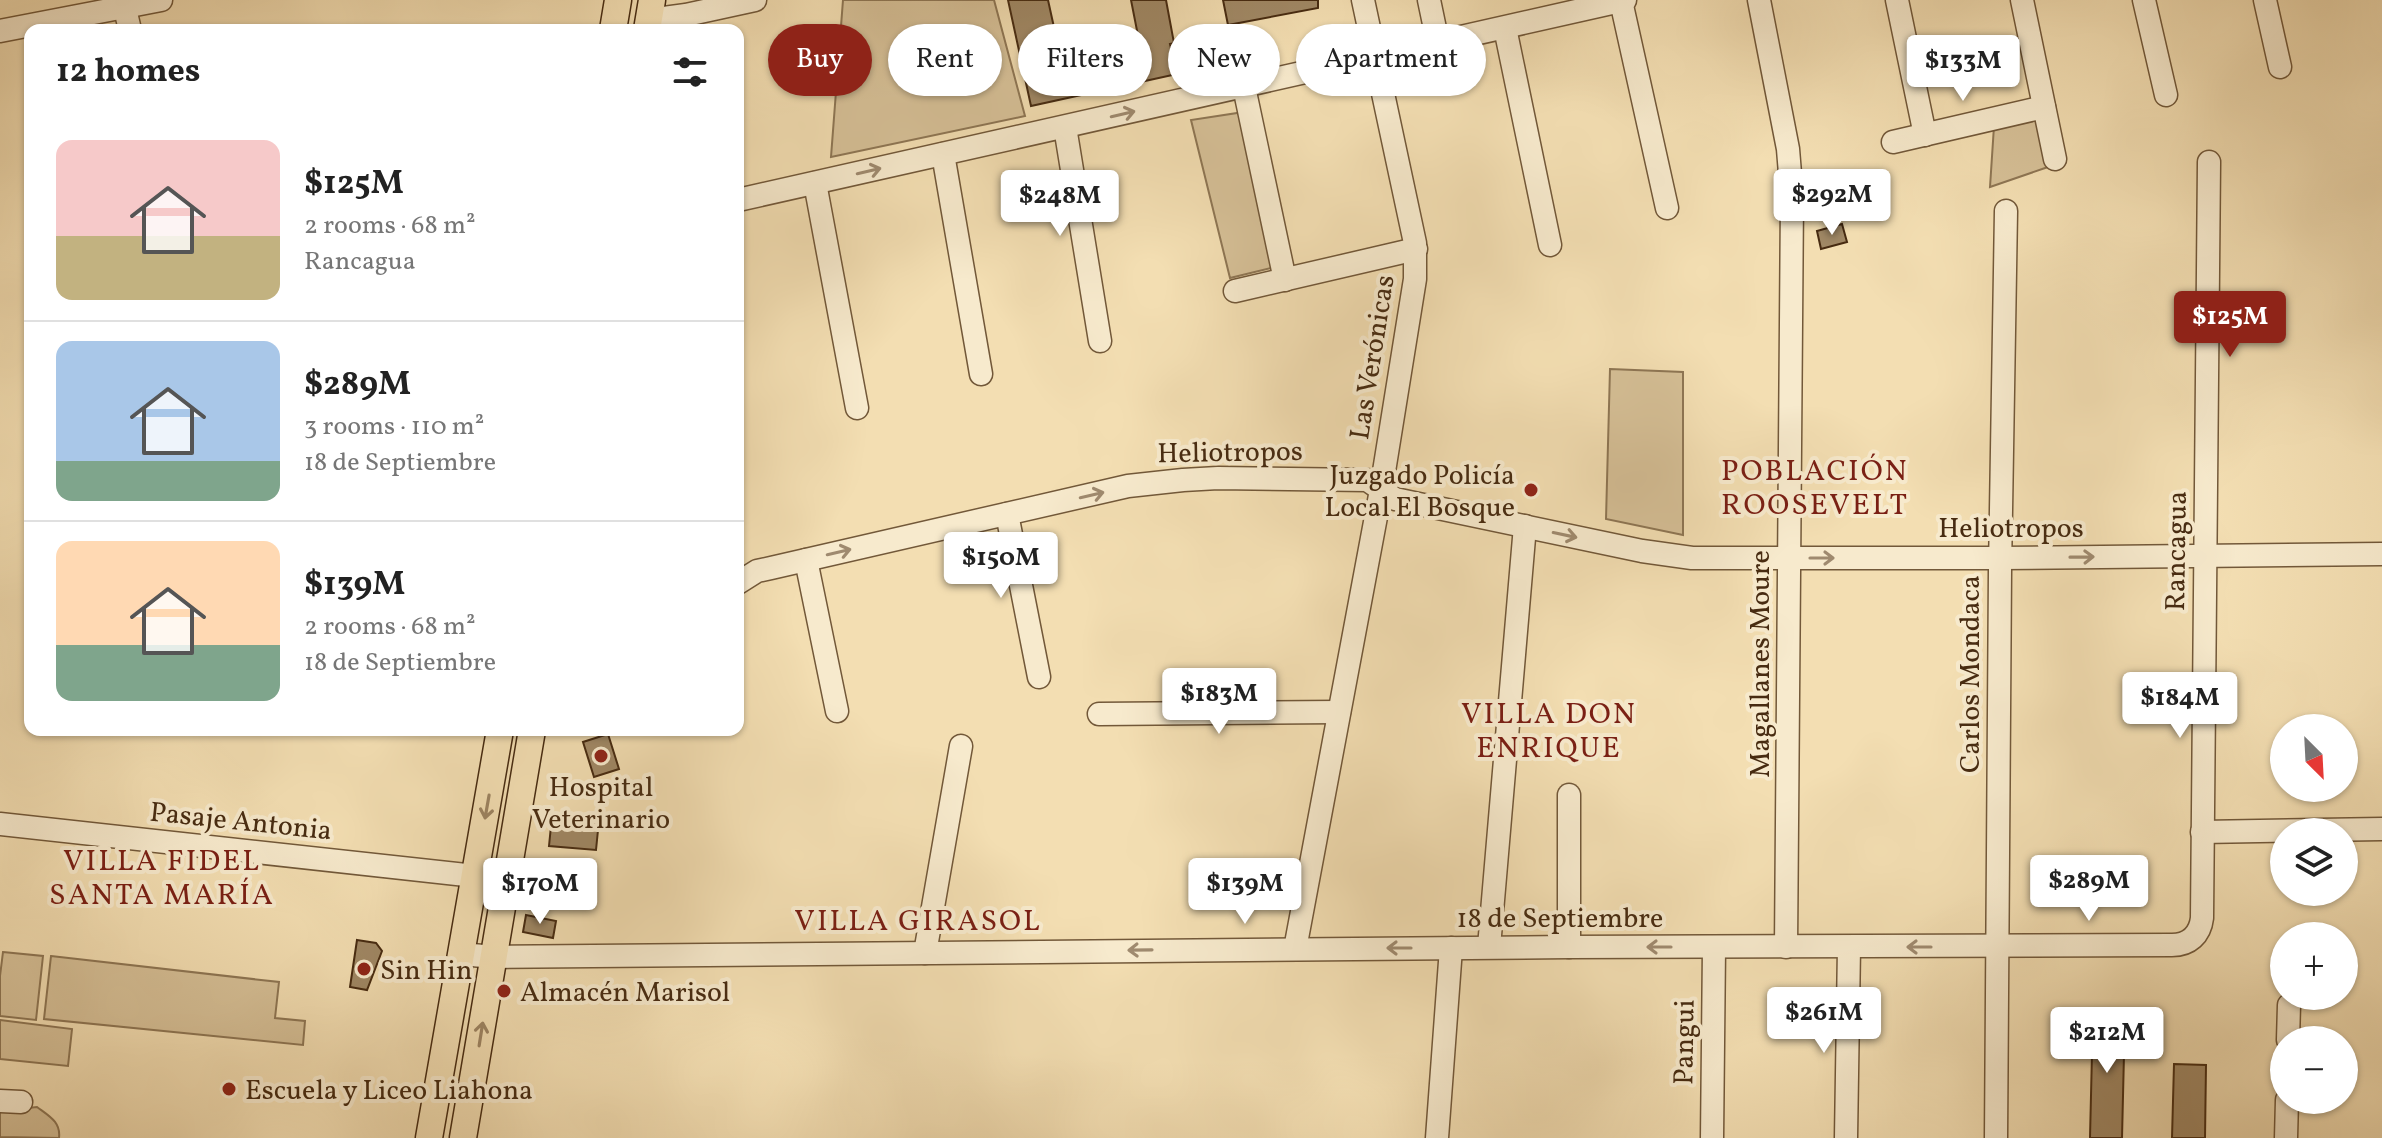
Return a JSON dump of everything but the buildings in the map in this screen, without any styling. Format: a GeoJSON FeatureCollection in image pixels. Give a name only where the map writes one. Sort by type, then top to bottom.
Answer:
{"type":"FeatureCollection","features":[{"type":"Feature","properties":{"kind":"main road"},"geometry":{"type":"LineString","coordinates":[[614,24],[618,0]]}},
{"type":"Feature","properties":{"kind":"main road"},"geometry":{"type":"LineString","coordinates":[[429,1138],[499,736]]}},
{"type":"Feature","properties":{"kind":"main road"},"geometry":{"type":"LineString","coordinates":[[463,1138],[531,736]]}},
{"type":"Feature","properties":{"kind":"street"},"geometry":{"type":"LineString","coordinates":[[31,24],[124,3],[161,0]]}},
{"type":"Feature","properties":{"kind":"street"},"geometry":{"type":"LineString","coordinates":[[649,17],[686,15],[755,0]]}},
{"type":"Feature","properties":{"kind":"street","name":"Las Verónicas"},"geometry":{"type":"LineString","coordinates":[[1363,0],[1368,24]]}},
{"type":"Feature","properties":{"kind":"street"},"geometry":{"type":"LineString","coordinates":[[1429,0],[1434,24]]}},
{"type":"Feature","properties":{"kind":"street"},"geometry":{"type":"LineString","coordinates":[[1486,32],[1623,0],[1667,208]]}},
{"type":"Feature","properties":{"kind":"street","name":"Magallanes Moure"},"geometry":{"type":"LineString","coordinates":[[1759,0],[1788,149],[1792,198],[1786,947]]}},
{"type":"Feature","properties":{"kind":"street"},"geometry":{"type":"LineString","coordinates":[[1897,0],[1925,135]]}},
{"type":"Feature","properties":{"kind":"street"},"geometry":{"type":"LineString","coordinates":[[2022,0],[2055,159]]}},
{"type":"Feature","properties":{"kind":"street"},"geometry":{"type":"LineString","coordinates":[[2144,0],[2166,95]]}},
{"type":"Feature","properties":{"kind":"street"},"geometry":{"type":"LineString","coordinates":[[2265,0],[2280,67]]}},
{"type":"Feature","properties":{"kind":"street"},"geometry":{"type":"LineString","coordinates":[[124,3],[129,24]]}},
{"type":"Feature","properties":{"kind":"street"},"geometry":{"type":"LineString","coordinates":[[0,31],[24,26]]}},
{"type":"Feature","properties":{"kind":"street"},"geometry":{"type":"LineString","coordinates":[[1505,28],[1550,245]]}},
{"type":"Feature","properties":{"kind":"street"},"geometry":{"type":"LineString","coordinates":[[744,199],[1204,96]]}},
{"type":"Feature","properties":{"kind":"street"},"geometry":{"type":"LineString","coordinates":[[1246,96],[1285,280]]}},
{"type":"Feature","properties":{"kind":"street","name":"Las Verónicas"},"geometry":{"type":"LineString","coordinates":[[1295,949],[1381,490],[1415,279],[1416,249],[1382,96]]}},
{"type":"Feature","properties":{"kind":"street"},"geometry":{"type":"LineString","coordinates":[[1893,142],[2044,107]]}},
{"type":"Feature","properties":{"kind":"street"},"geometry":{"type":"LineString","coordinates":[[1065,127],[1100,341]]}},
{"type":"Feature","properties":{"kind":"street"},"geometry":{"type":"LineString","coordinates":[[943,154],[981,374]]}},
{"type":"Feature","properties":{"kind":"street","name":"Rancagua"},"geometry":{"type":"LineString","coordinates":[[2193,939],[2202,918],[2209,162]]}},
{"type":"Feature","properties":{"kind":"street"},"geometry":{"type":"LineString","coordinates":[[815,183],[857,408]]}},
{"type":"Feature","properties":{"kind":"street","name":"Carlos Mondaca"},"geometry":{"type":"LineString","coordinates":[[1996,1138],[2006,211]]}},
{"type":"Feature","properties":{"kind":"street"},"geometry":{"type":"LineString","coordinates":[[1235,291],[1416,249]]}},
{"type":"Feature","properties":{"kind":"street","name":"Heliotropos"},"geometry":{"type":"LineString","coordinates":[[744,579],[757,571],[1128,486],[1183,480],[1367,480],[1395,499],[1675,557],[2382,554]]}},
{"type":"Feature","properties":{"kind":"street"},"geometry":{"type":"LineString","coordinates":[[1007,514],[1039,677]]}},
{"type":"Feature","properties":{"kind":"street"},"geometry":{"type":"LineString","coordinates":[[1489,947],[1525,526]]}},
{"type":"Feature","properties":{"kind":"street"},"geometry":{"type":"LineString","coordinates":[[806,560],[837,711]]}},
{"type":"Feature","properties":{"kind":"street"},"geometry":{"type":"LineString","coordinates":[[1099,714],[1339,712]]}},
{"type":"Feature","properties":{"kind":"street"},"geometry":{"type":"LineString","coordinates":[[925,953],[961,746]]}},
{"type":"Feature","properties":{"kind":"street"},"geometry":{"type":"LineString","coordinates":[[1569,795],[1569,947]]}},
{"type":"Feature","properties":{"kind":"street","name":"Pasaje Antonia"},"geometry":{"type":"LineString","coordinates":[[0,824],[475,876]]}},
{"type":"Feature","properties":{"kind":"street"},"geometry":{"type":"LineString","coordinates":[[2202,832],[2382,829]]}},
{"type":"Feature","properties":{"kind":"street","name":"18 de Septiembre"},"geometry":{"type":"LineString","coordinates":[[461,954],[494,957],[1489,947],[1997,947],[2180,945],[2193,939]]}},
{"type":"Feature","properties":{"kind":"street"},"geometry":{"type":"LineString","coordinates":[[1846,1138],[1849,947]]}},
{"type":"Feature","properties":{"kind":"street"},"geometry":{"type":"LineString","coordinates":[[1437,1138],[1451,948]]}},
{"type":"Feature","properties":{"kind":"street","name":"Pangui"},"geometry":{"type":"LineString","coordinates":[[1712,1138],[1714,948]]}},
{"type":"Feature","properties":{"kind":"street"},"geometry":{"type":"LineString","coordinates":[[2286,1138],[2287,1114]]}},
{"type":"Feature","properties":{"kind":"shaded area"},"geometry":{"type":"Polygon","coordinates":[[[843,0],[994,0],[1000,24],[888,24],[888,96],[1002,96],[1002,30],[1025,116],[831,157],[836,96],[872,96],[872,24],[841,24],[843,0]]]}},
{"type":"Feature","properties":{"kind":"shaded area"},"geometry":{"type":"Polygon","coordinates":[[[1244,112],[1279,266],[1230,278],[1191,120],[1244,112]]]}},
{"type":"Feature","properties":{"kind":"shaded area"},"geometry":{"type":"Polygon","coordinates":[[[2035,115],[2048,167],[1990,187],[1994,126],[2035,115]]]}},
{"type":"Feature","properties":{"kind":"shaded area"},"geometry":{"type":"Polygon","coordinates":[[[1610,369],[1683,372],[1683,535],[1606,519],[1610,369]]]}},
{"type":"Feature","properties":{"kind":"shaded area"},"geometry":{"type":"Polygon","coordinates":[[[3,952],[43,956],[36,1020],[0,1016],[3,952]]]}},
{"type":"Feature","properties":{"kind":"shaded area"},"geometry":{"type":"Polygon","coordinates":[[[51,956],[279,982],[275,1018],[305,1021],[303,1045],[44,1019],[51,956]]]}},
{"type":"Feature","properties":{"kind":"shaded area"},"geometry":{"type":"Polygon","coordinates":[[[0,1020],[72,1029],[68,1066],[0,1059],[0,1020]]]}},
{"type":"Feature","properties":{"kind":"shaded area"},"geometry":{"type":"Polygon","coordinates":[[[37,1107],[56,1124],[59,1138],[0,1137],[0,1111],[37,1107]]]}},
{"type":"Feature","properties":{"kind":"place","name":"Juzgado Policía Local El Bosque"},"geometry":{"type":"Point","coordinates":[1531,490]}},
{"type":"Feature","properties":{"kind":"place","name":"Hospital Veterinario"},"geometry":{"type":"Point","coordinates":[601,756]}},
{"type":"Feature","properties":{"kind":"place","name":"Sin Hin"},"geometry":{"type":"Point","coordinates":[364,969]}},
{"type":"Feature","properties":{"kind":"place","name":"Almacén Marisol"},"geometry":{"type":"Point","coordinates":[504,991]}},
{"type":"Feature","properties":{"kind":"place","name":"Escuela y Liceo Liahona"},"geometry":{"type":"Point","coordinates":[229,1089]}},
{"type":"Feature","properties":{"kind":"district","name":"POBLACIÓN ROOSEVELT"},"geometry":{"type":"Point","coordinates":[1815,487]}},
{"type":"Feature","properties":{"kind":"district","name":"VILLA DON ENRIQUE"},"geometry":{"type":"Point","coordinates":[1549,730]}},
{"type":"Feature","properties":{"kind":"district","name":"VILLA FIDEL SANTA MARÍA"},"geometry":{"type":"Point","coordinates":[162,877]}},
{"type":"Feature","properties":{"kind":"district","name":"VILLA GIRASOL"},"geometry":{"type":"Point","coordinates":[918,920]}}]}
